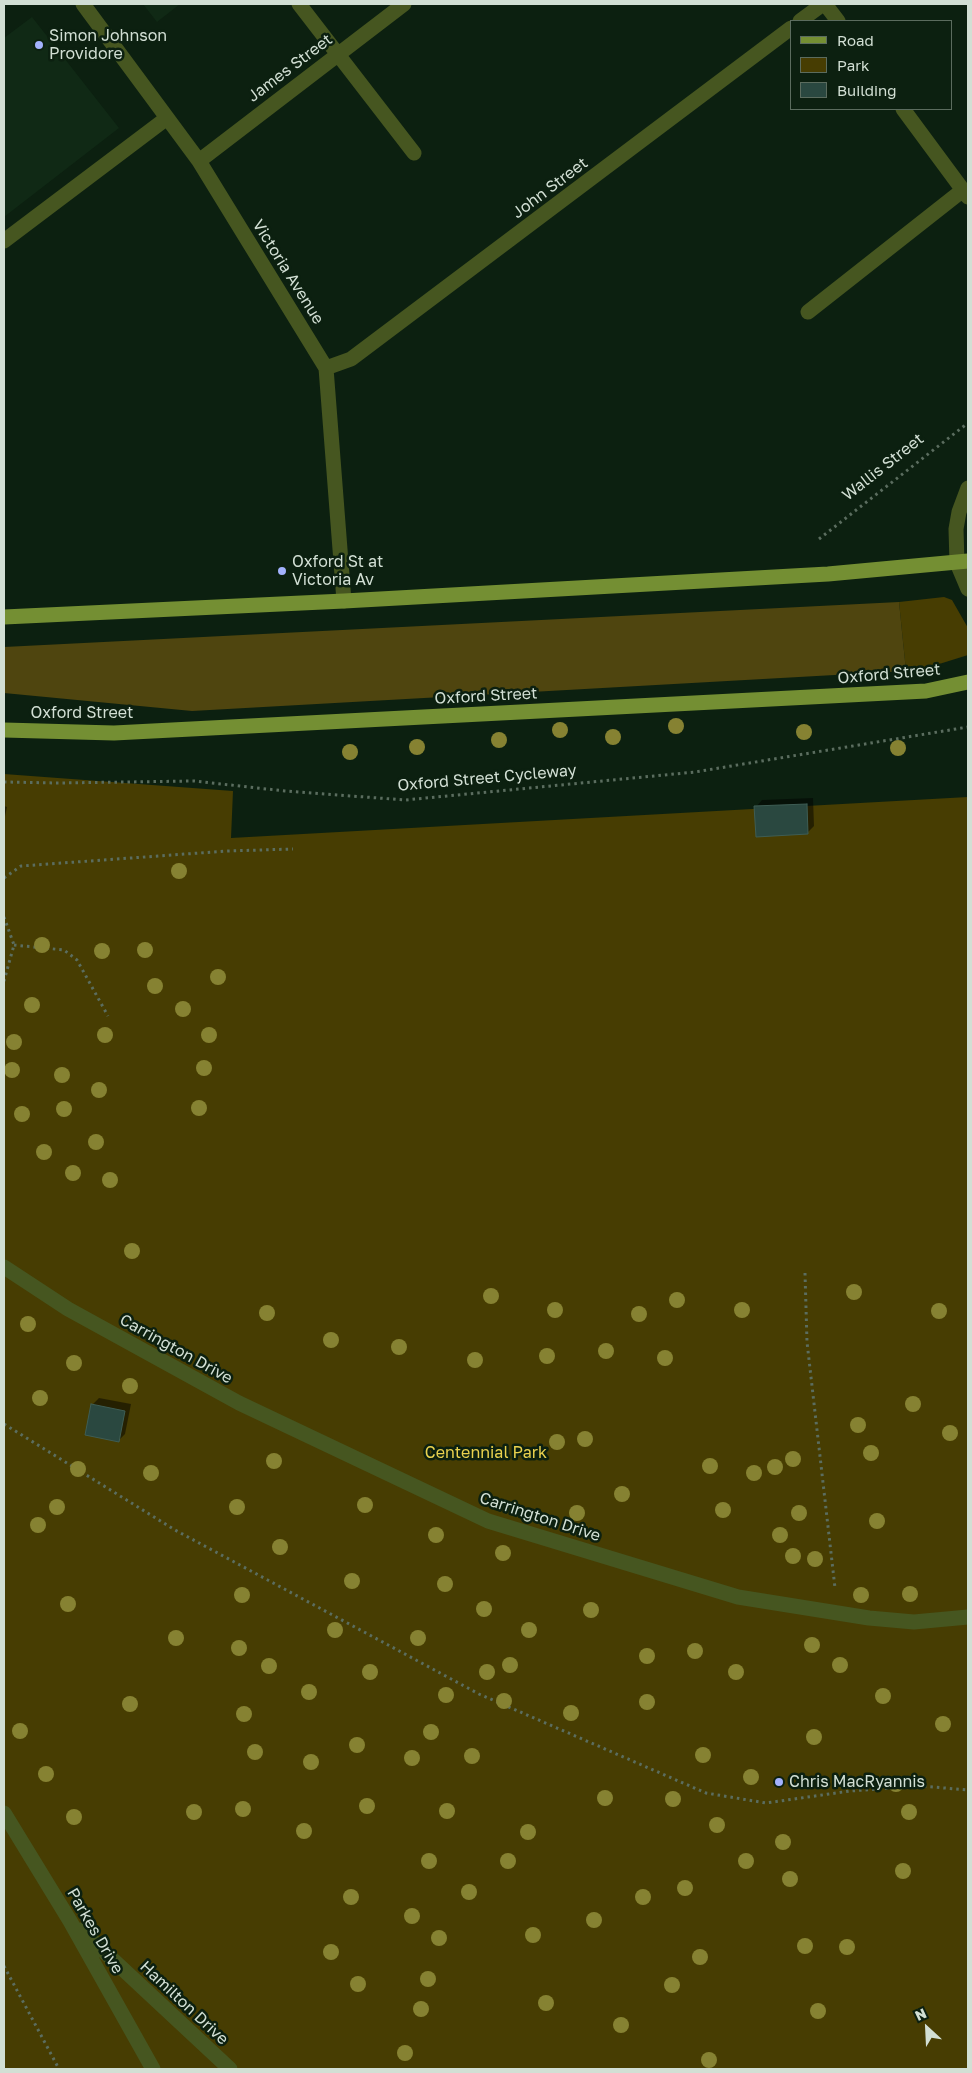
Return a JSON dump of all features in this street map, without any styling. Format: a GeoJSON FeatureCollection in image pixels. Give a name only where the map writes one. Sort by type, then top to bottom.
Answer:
{"type":"FeatureCollection","features":[{"type":"Feature","properties":{"kind":"main road"},"geometry":{"type":"LineString","coordinates":[[4,617],[344,601],[818,574],[963,562]]}},
{"type":"Feature","properties":{"kind":"main road","name":"Oxford Street"},"geometry":{"type":"LineString","coordinates":[[4,730],[114,733],[926,691],[968,682]]}},
{"type":"Feature","properties":{"kind":"street","name":"Victoria Avenue"},"geometry":{"type":"LineString","coordinates":[[83,4],[199,161],[326,368],[344,601]]}},
{"type":"Feature","properties":{"kind":"street"},"geometry":{"type":"LineString","coordinates":[[299,4],[414,153]]}},
{"type":"Feature","properties":{"kind":"street","name":"James Street"},"geometry":{"type":"LineString","coordinates":[[199,161],[404,4]]}},
{"type":"Feature","properties":{"kind":"street"},"geometry":{"type":"LineString","coordinates":[[801,20],[824,4],[837,20]]}},
{"type":"Feature","properties":{"kind":"street","name":"John Street"},"geometry":{"type":"LineString","coordinates":[[326,368],[351,359],[790,29]]}},
{"type":"Feature","properties":{"kind":"street"},"geometry":{"type":"LineString","coordinates":[[808,312],[966,193],[904,110]]}},
{"type":"Feature","properties":{"kind":"street"},"geometry":{"type":"LineString","coordinates":[[4,241],[167,118]]}},
{"type":"Feature","properties":{"kind":"street"},"geometry":{"type":"LineString","coordinates":[[968,488],[959,512],[956,529],[968,589]]}},
{"type":"Feature","properties":{"kind":"street","name":"Carrington Drive"},"geometry":{"type":"LineString","coordinates":[[4,1267],[68,1309],[239,1403],[488,1521],[738,1597],[838,1614],[914,1622],[968,1617]]}},
{"type":"Feature","properties":{"kind":"street","name":"Parkes Drive"},"geometry":{"type":"LineString","coordinates":[[4,1813],[70,1921],[153,2069]]}},
{"type":"Feature","properties":{"kind":"street","name":"Hamilton Drive"},"geometry":{"type":"LineString","coordinates":[[70,1921],[230,2069]]}},
{"type":"Feature","properties":{"kind":"path","name":"Wallis Street"},"geometry":{"type":"LineString","coordinates":[[819,539],[968,423]]}},
{"type":"Feature","properties":{"kind":"path","name":"Oxford Street Cycleway"},"geometry":{"type":"LineString","coordinates":[[4,782],[194,782],[406,800],[695,772],[968,727]]}},
{"type":"Feature","properties":{"kind":"path"},"geometry":{"type":"LineString","coordinates":[[4,878],[20,866],[227,851],[293,849]]}},
{"type":"Feature","properties":{"kind":"path"},"geometry":{"type":"LineString","coordinates":[[4,917],[14,945],[4,981]]}},
{"type":"Feature","properties":{"kind":"path"},"geometry":{"type":"LineString","coordinates":[[14,945],[64,950],[77,960],[108,1016]]}},
{"type":"Feature","properties":{"kind":"path"},"geometry":{"type":"LineString","coordinates":[[804,1273],[807,1342],[838,1614]]}},
{"type":"Feature","properties":{"kind":"path"},"geometry":{"type":"LineString","coordinates":[[4,1424],[174,1530],[479,1694],[706,1793],[766,1803],[850,1791],[921,1786],[968,1790]]}},
{"type":"Feature","properties":{"kind":"path"},"geometry":{"type":"LineString","coordinates":[[4,1966],[59,2069]]}},
{"type":"Feature","properties":{"kind":"shaded area"},"geometry":{"type":"Polygon","coordinates":[[[143,4],[180,4],[157,22],[143,4]]]}},
{"type":"Feature","properties":{"kind":"shaded area"},"geometry":{"type":"Polygon","coordinates":[[[32,17],[119,128],[4,217],[4,38],[32,17]]]}},
{"type":"Feature","properties":{"kind":"shaded area"},"geometry":{"type":"Polygon","coordinates":[[[899,602],[906,671],[192,711],[4,693],[4,647],[899,602]]]}},
{"type":"Feature","properties":{"kind":"green space"},"geometry":{"type":"Polygon","coordinates":[[[944,597],[952,600],[968,628],[968,655],[936,665],[906,671],[899,602],[944,597]]]}},
{"type":"Feature","properties":{"kind":"green space","name":"Centennial Park"},"geometry":{"type":"Polygon","coordinates":[[[4,774],[233,791],[231,838],[968,797],[968,2069],[4,2069],[4,774]]]}},
{"type":"Feature","properties":{"kind":"building"},"geometry":{"type":"Polygon","coordinates":[[[807,804],[808,834],[756,837],[754,806],[807,804]]]}},
{"type":"Feature","properties":{"kind":"building"},"geometry":{"type":"Polygon","coordinates":[[[91,1404],[125,1411],[119,1442],[85,1435],[91,1404]]]}},
{"type":"Feature","properties":{"kind":"place","name":"Simon Johnson Providore"},"geometry":{"type":"Point","coordinates":[39,45]}},
{"type":"Feature","properties":{"kind":"place","name":"Oxford St at Victoria Av"},"geometry":{"type":"Point","coordinates":[282,571]}},
{"type":"Feature","properties":{"kind":"place","name":"Chris MacRyannis"},"geometry":{"type":"Point","coordinates":[779,1782]}}]}
